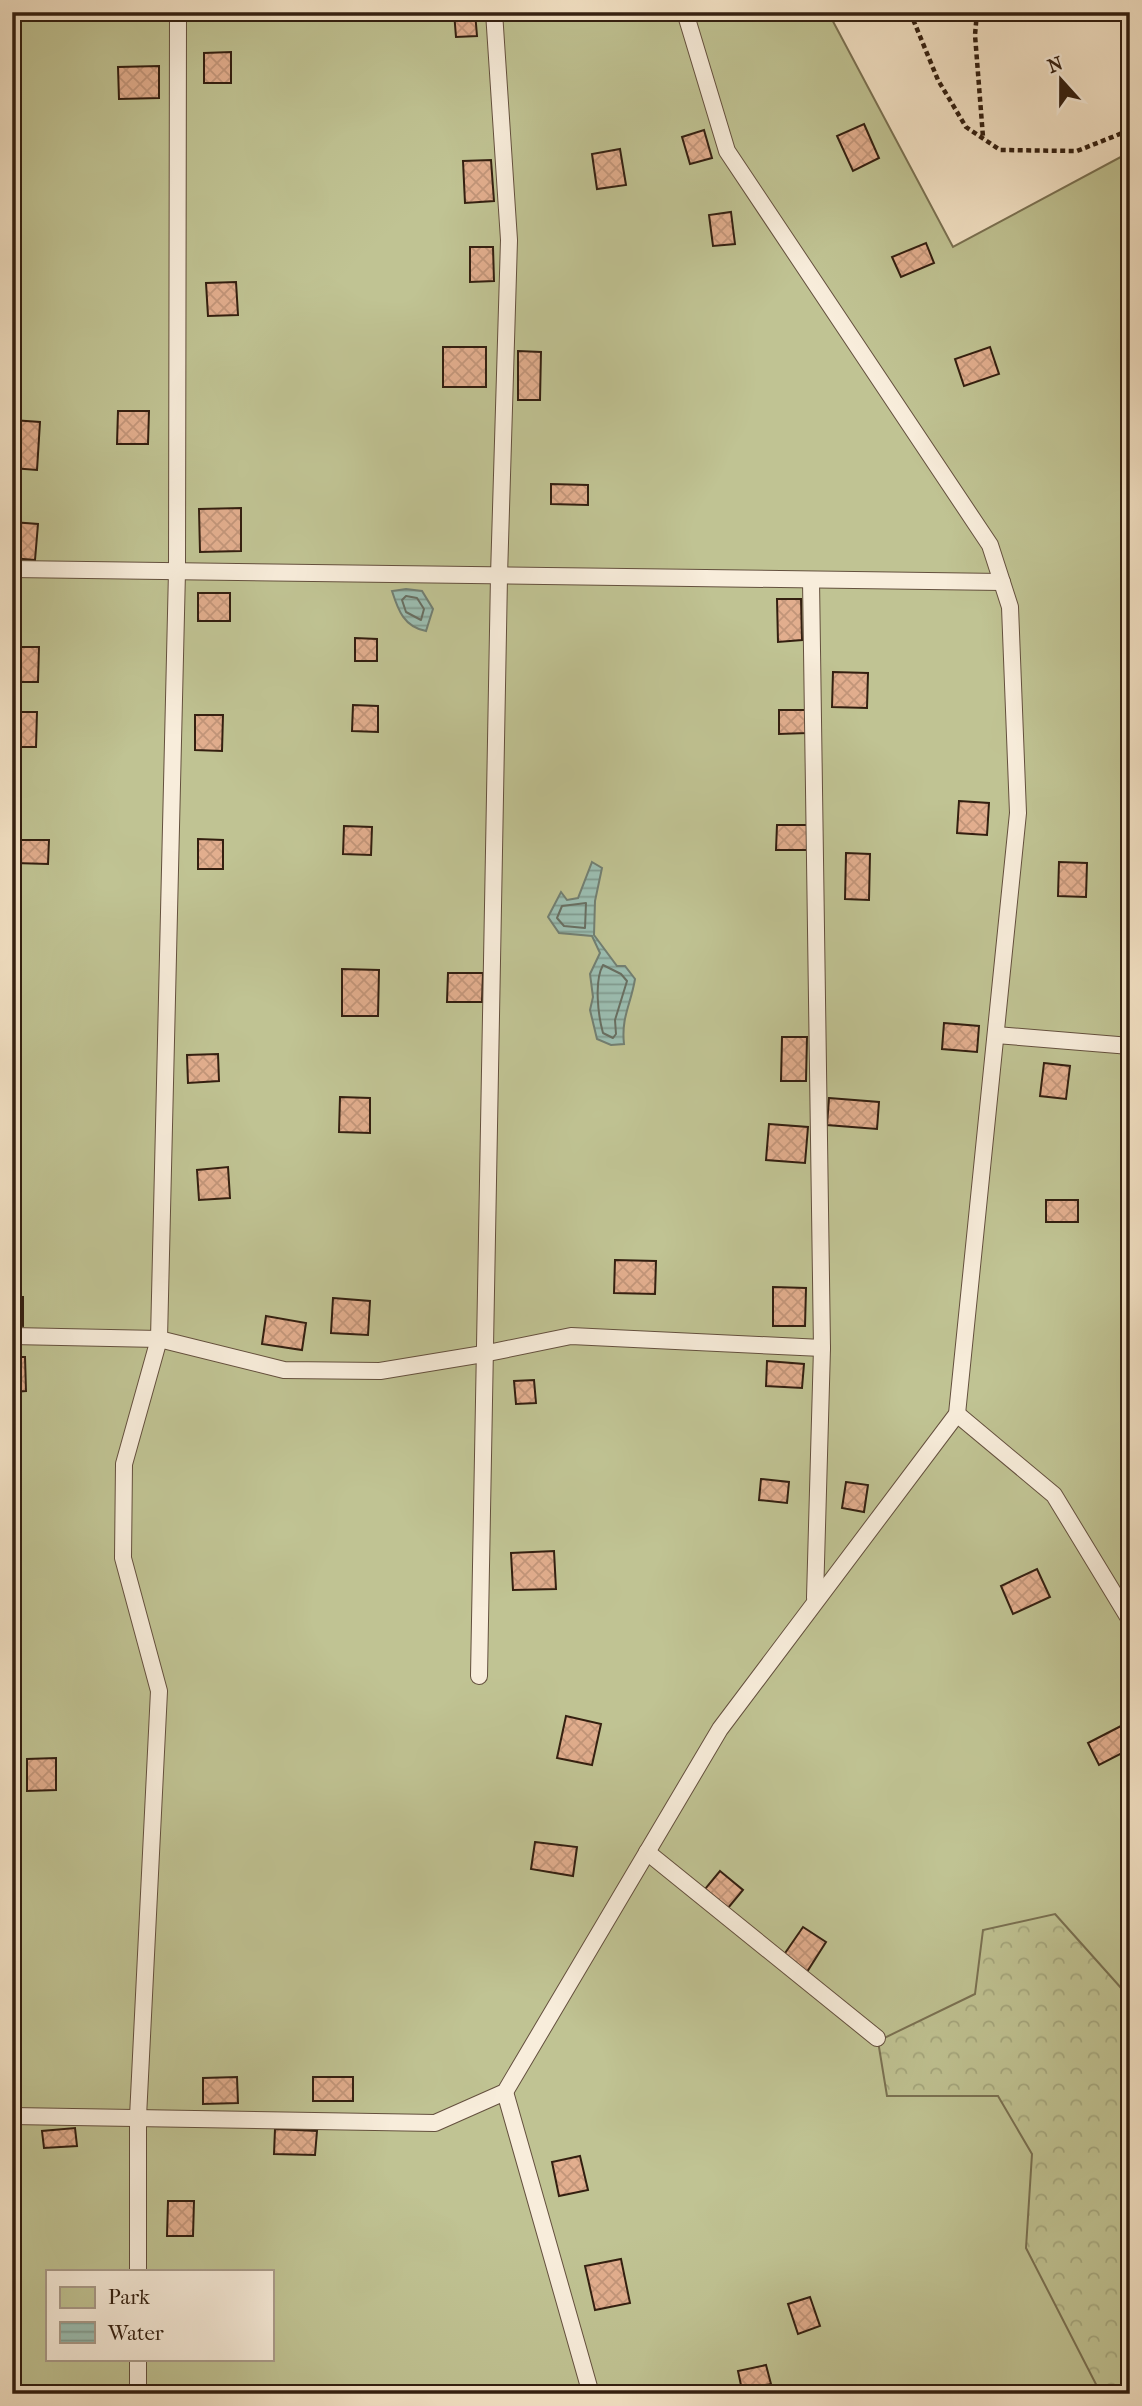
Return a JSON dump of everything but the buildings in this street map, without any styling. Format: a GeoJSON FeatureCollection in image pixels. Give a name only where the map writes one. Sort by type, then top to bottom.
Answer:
{"type":"FeatureCollection","features":[{"type":"Feature","properties":{"kind":"lane"},"geometry":{"type":"LineString","coordinates":[[138,2270],[138,2117],[159,1692],[123,1558],[124,1464],[159,1339],[177,571],[178,12]]}},
{"type":"Feature","properties":{"kind":"lane"},"geometry":{"type":"LineString","coordinates":[[479,1676],[499,576],[509,240],[494,12]]}},
{"type":"Feature","properties":{"kind":"lane"},"geometry":{"type":"LineString","coordinates":[[12,2116],[435,2123],[505,2092],[719,1729],[815,1598],[957,1414],[1018,813],[1010,607],[990,545],[727,151],[685,12]]}},
{"type":"Feature","properties":{"kind":"lane"},"geometry":{"type":"LineString","coordinates":[[12,569],[1002,582]]}},
{"type":"Feature","properties":{"kind":"lane"},"geometry":{"type":"LineString","coordinates":[[811,580],[822,1348],[815,1598]]}},
{"type":"Feature","properties":{"kind":"lane"},"geometry":{"type":"LineString","coordinates":[[996,1035],[1130,1046]]}},
{"type":"Feature","properties":{"kind":"lane"},"geometry":{"type":"LineString","coordinates":[[12,1336],[159,1339],[284,1370],[380,1371],[571,1336],[822,1348]]}},
{"type":"Feature","properties":{"kind":"lane"},"geometry":{"type":"LineString","coordinates":[[957,1414],[1054,1495],[1130,1620]]}},
{"type":"Feature","properties":{"kind":"lane"},"geometry":{"type":"LineString","coordinates":[[647,1852],[877,2038]]}},
{"type":"Feature","properties":{"kind":"lane"},"geometry":{"type":"LineString","coordinates":[[505,2092],[591,2394]]}},
{"type":"Feature","properties":{"kind":"lane"},"geometry":{"type":"LineString","coordinates":[[138,2360],[138,2394]]}},
{"type":"Feature","properties":{"kind":"path"},"geometry":{"type":"LineString","coordinates":[[910,12],[938,80],[966,127],[1000,150],[1077,152],[1130,130]]}},
{"type":"Feature","properties":{"kind":"path"},"geometry":{"type":"LineString","coordinates":[[977,12],[975,35],[983,138]]}},
{"type":"Feature","properties":{"kind":"green space"},"geometry":{"type":"Polygon","coordinates":[[[12,12],[828,12],[953,247],[1130,152],[1130,2394],[12,2394],[12,12]]]}},
{"type":"Feature","properties":{"kind":"green space"},"geometry":{"type":"Polygon","coordinates":[[[1055,1914],[1130,1998],[1130,2394],[1101,2394],[1026,2248],[1032,2154],[998,2096],[887,2096],[878,2041],[975,1994],[983,1930],[1055,1914]]]}},
{"type":"Feature","properties":{"kind":"water"},"geometry":{"type":"Polygon","coordinates":[[[392,591],[422,591],[433,609],[426,631],[412,626],[400,611],[392,591]]]}},
{"type":"Feature","properties":{"kind":"water"},"geometry":{"type":"Polygon","coordinates":[[[592,862],[602,868],[595,901],[594,935],[617,966],[625,966],[635,979],[625,1018],[624,1044],[611,1045],[597,1039],[590,1010],[593,997],[590,974],[600,953],[592,936],[559,933],[548,917],[561,892],[567,900],[578,898],[592,862]]]}}]}
